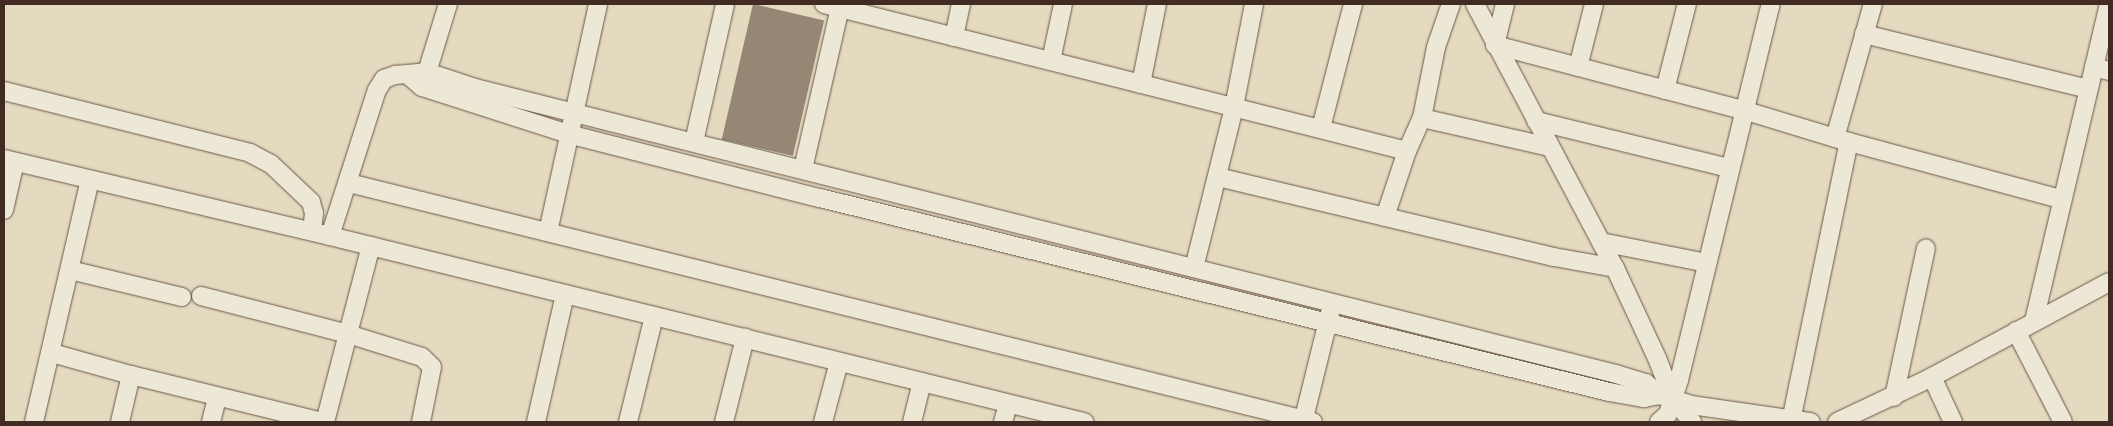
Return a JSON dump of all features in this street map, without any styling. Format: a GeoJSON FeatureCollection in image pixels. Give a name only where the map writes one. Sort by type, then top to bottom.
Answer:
{"type":"FeatureCollection","features":[{"type":"Feature","properties":{"kind":"street"},"geometry":{"type":"LineString","coordinates":[[424,80],[448,4]]}},
{"type":"Feature","properties":{"kind":"street"},"geometry":{"type":"LineString","coordinates":[[548,232],[598,4]]}},
{"type":"Feature","properties":{"kind":"street"},"geometry":{"type":"LineString","coordinates":[[694,142],[725,4]]}},
{"type":"Feature","properties":{"kind":"street"},"geometry":{"type":"LineString","coordinates":[[954,37],[961,4]]}},
{"type":"Feature","properties":{"kind":"street"},"geometry":{"type":"LineString","coordinates":[[1051,61],[1063,4]]}},
{"type":"Feature","properties":{"kind":"street"},"geometry":{"type":"LineString","coordinates":[[1141,84],[1157,4]]}},
{"type":"Feature","properties":{"kind":"street"},"geometry":{"type":"LineString","coordinates":[[1194,268],[1234,107],[1254,4]]}},
{"type":"Feature","properties":{"kind":"street"},"geometry":{"type":"LineString","coordinates":[[1321,128],[1353,4]]}},
{"type":"Feature","properties":{"kind":"street"},"geometry":{"type":"LineString","coordinates":[[1385,217],[1407,150],[1422,118],[1436,47],[1451,4]]}},
{"type":"Feature","properties":{"kind":"street"},"geometry":{"type":"LineString","coordinates":[[1475,4],[1495,45],[1615,268],[1657,358],[1666,411]]}},
{"type":"Feature","properties":{"kind":"street"},"geometry":{"type":"LineString","coordinates":[[1495,45],[1505,4]]}},
{"type":"Feature","properties":{"kind":"street"},"geometry":{"type":"LineString","coordinates":[[1578,67],[1594,4]]}},
{"type":"Feature","properties":{"kind":"street"},"geometry":{"type":"LineString","coordinates":[[1665,90],[1687,4]]}},
{"type":"Feature","properties":{"kind":"street"},"geometry":{"type":"LineString","coordinates":[[1666,411],[1707,263],[1743,110],[1771,4]]}},
{"type":"Feature","properties":{"kind":"street"},"geometry":{"type":"LineString","coordinates":[[1791,421],[1842,140],[1872,4]]}},
{"type":"Feature","properties":{"kind":"street"},"geometry":{"type":"LineString","coordinates":[[803,169],[843,7],[954,37],[1407,150]]}},
{"type":"Feature","properties":{"kind":"street"},"geometry":{"type":"LineString","coordinates":[[2034,322],[2061,199],[2088,90],[2101,69],[2109,7]]}},
{"type":"Feature","properties":{"kind":"street"},"geometry":{"type":"LineString","coordinates":[[1864,34],[2088,90]]}},
{"type":"Feature","properties":{"kind":"street"},"geometry":{"type":"LineString","coordinates":[[1495,45],[1743,110],[1842,140],[2061,199]]}},
{"type":"Feature","properties":{"kind":"street"},"geometry":{"type":"LineString","coordinates":[[330,236],[349,184],[377,90],[384,79],[408,75],[568,134],[1327,323],[1610,392],[1644,398],[1666,411],[1692,422]]}},
{"type":"Feature","properties":{"kind":"street"},"geometry":{"type":"LineString","coordinates":[[424,80],[573,112],[1616,374],[1646,383],[1666,411]]}},
{"type":"Feature","properties":{"kind":"street"},"geometry":{"type":"LineString","coordinates":[[4,91],[250,153],[270,164],[311,202],[314,213],[312,232]]}},
{"type":"Feature","properties":{"kind":"street"},"geometry":{"type":"LineString","coordinates":[[1422,118],[1550,147]]}},
{"type":"Feature","properties":{"kind":"street"},"geometry":{"type":"LineString","coordinates":[[1536,121],[1729,168]]}},
{"type":"Feature","properties":{"kind":"street"},"geometry":{"type":"LineString","coordinates":[[4,210],[10,160],[371,246],[1084,422]]}},
{"type":"Feature","properties":{"kind":"street"},"geometry":{"type":"LineString","coordinates":[[1218,177],[1385,217],[1615,268]]}},
{"type":"Feature","properties":{"kind":"street"},"geometry":{"type":"LineString","coordinates":[[34,422],[52,353],[90,180]]}},
{"type":"Feature","properties":{"kind":"street"},"geometry":{"type":"LineString","coordinates":[[349,184],[1307,421],[1332,303]]}},
{"type":"Feature","properties":{"kind":"street"},"geometry":{"type":"LineString","coordinates":[[1601,242],[1707,263]]}},
{"type":"Feature","properties":{"kind":"street"},"geometry":{"type":"LineString","coordinates":[[52,353],[216,398],[323,422],[371,246]]}},
{"type":"Feature","properties":{"kind":"street"},"geometry":{"type":"LineString","coordinates":[[1894,396],[1926,248]]}},
{"type":"Feature","properties":{"kind":"street"},"geometry":{"type":"LineString","coordinates":[[70,270],[182,297]]}},
{"type":"Feature","properties":{"kind":"street"},"geometry":{"type":"LineString","coordinates":[[1837,422],[1932,377],[2016,331],[2108,285]]}},
{"type":"Feature","properties":{"kind":"street"},"geometry":{"type":"LineString","coordinates":[[536,422],[565,294]]}},
{"type":"Feature","properties":{"kind":"street"},"geometry":{"type":"LineString","coordinates":[[201,296],[348,334],[422,357],[432,368],[421,422]]}},
{"type":"Feature","properties":{"kind":"street"},"geometry":{"type":"LineString","coordinates":[[628,422],[654,316]]}},
{"type":"Feature","properties":{"kind":"street"},"geometry":{"type":"LineString","coordinates":[[2016,331],[2063,422]]}},
{"type":"Feature","properties":{"kind":"street"},"geometry":{"type":"LineString","coordinates":[[724,422],[745,338]]}},
{"type":"Feature","properties":{"kind":"street"},"geometry":{"type":"LineString","coordinates":[[823,422],[839,362]]}},
{"type":"Feature","properties":{"kind":"street"},"geometry":{"type":"LineString","coordinates":[[120,422],[131,375]]}},
{"type":"Feature","properties":{"kind":"street"},"geometry":{"type":"LineString","coordinates":[[1932,377],[1953,422]]}},
{"type":"Feature","properties":{"kind":"street"},"geometry":{"type":"LineString","coordinates":[[912,422],[922,382]]}},
{"type":"Feature","properties":{"kind":"street"},"geometry":{"type":"LineString","coordinates":[[212,422],[216,398]]}},
{"type":"Feature","properties":{"kind":"street"},"geometry":{"type":"LineString","coordinates":[[1003,422],[1008,404]]}},
{"type":"Feature","properties":{"kind":"street"},"geometry":{"type":"LineString","coordinates":[[1666,411],[1691,405],[1791,421],[1811,422]]}},
{"type":"Feature","properties":{"kind":"building"},"geometry":{"type":"Polygon","coordinates":[[[753,4],[824,20],[793,156],[722,139],[753,4]]]}}]}
